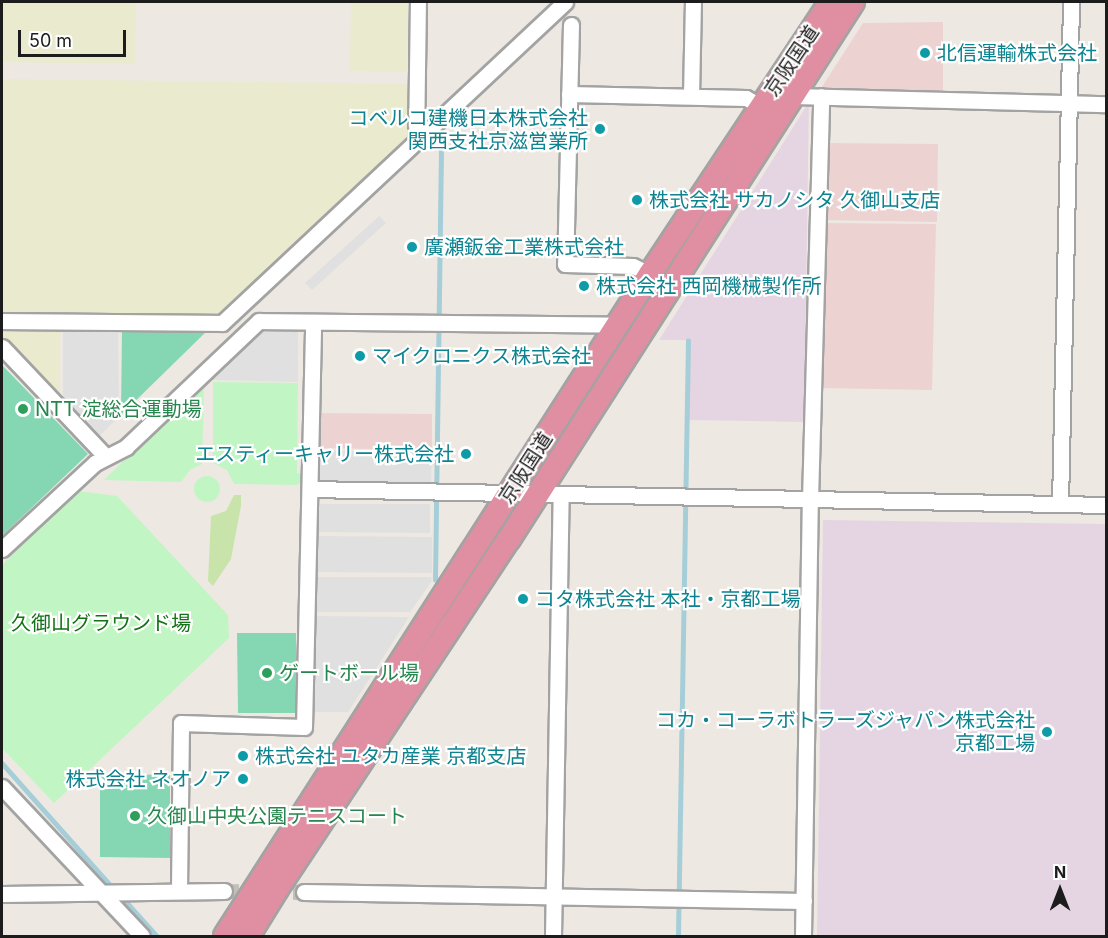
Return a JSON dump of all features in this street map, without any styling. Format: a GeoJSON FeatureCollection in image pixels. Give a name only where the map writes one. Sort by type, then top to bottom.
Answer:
{"type":"FeatureCollection","features":[{"type":"Feature","properties":{"kind":"highway","name":"京阪国道"},"geometry":{"type":"LineString","coordinates":[[225,936],[311,788],[509,494],[650,274],[830,2]]}},
{"type":"Feature","properties":{"kind":"highway","name":"京阪国道"},"geometry":{"type":"LineString","coordinates":[[248,936],[509,539],[535,494],[853,2]]}},
{"type":"Feature","properties":{"kind":"street"},"geometry":{"type":"LineString","coordinates":[[416,142],[418,2]]}},
{"type":"Feature","properties":{"kind":"street"},"geometry":{"type":"LineString","coordinates":[[2,321],[222,323],[565,2]]}},
{"type":"Feature","properties":{"kind":"street"},"geometry":{"type":"LineString","coordinates":[[691,96],[693,2]]}},
{"type":"Feature","properties":{"kind":"street"},"geometry":{"type":"LineString","coordinates":[[1060,504],[1071,2]]}},
{"type":"Feature","properties":{"kind":"street"},"geometry":{"type":"LineString","coordinates":[[571,25],[565,264],[633,266],[650,274]]}},
{"type":"Feature","properties":{"kind":"street"},"geometry":{"type":"LineString","coordinates":[[569,94],[746,98],[762,107]]}},
{"type":"Feature","properties":{"kind":"street"},"geometry":{"type":"LineString","coordinates":[[794,96],[1107,104]]}},
{"type":"Feature","properties":{"kind":"street"},"geometry":{"type":"LineString","coordinates":[[804,936],[810,500],[821,96]]}},
{"type":"Feature","properties":{"kind":"street"},"geometry":{"type":"LineString","coordinates":[[2,549],[78,478],[106,457],[126,447],[259,321],[313,324],[618,325]]}},
{"type":"Feature","properties":{"kind":"street"},"geometry":{"type":"LineString","coordinates":[[179,890],[181,723],[304,727],[313,324]]}},
{"type":"Feature","properties":{"kind":"street"},"geometry":{"type":"LineString","coordinates":[[2,347],[106,457]]}},
{"type":"Feature","properties":{"kind":"street"},"geometry":{"type":"LineString","coordinates":[[310,489],[1107,505]]}},
{"type":"Feature","properties":{"kind":"street"},"geometry":{"type":"LineString","coordinates":[[553,936],[561,495]]}},
{"type":"Feature","properties":{"kind":"street"},"geometry":{"type":"LineString","coordinates":[[2,787],[142,936]]}},
{"type":"Feature","properties":{"kind":"street"},"geometry":{"type":"LineString","coordinates":[[2,894],[224,891]]}},
{"type":"Feature","properties":{"kind":"street"},"geometry":{"type":"LineString","coordinates":[[304,892],[804,901]]}},
{"type":"Feature","properties":{"kind":"shaded area"},"geometry":{"type":"Polygon","coordinates":[[[943,22],[943,95],[818,93],[863,23],[943,22]]]}},
{"type":"Feature","properties":{"kind":"shaded area"},"geometry":{"type":"Polygon","coordinates":[[[809,102],[804,422],[688,420],[689,340],[659,340],[809,102]]]}},
{"type":"Feature","properties":{"kind":"shaded area"},"geometry":{"type":"Polygon","coordinates":[[[825,143],[938,144],[937,222],[823,220],[825,143]]]}},
{"type":"Feature","properties":{"kind":"shaded area"},"geometry":{"type":"Polygon","coordinates":[[[379,216],[386,223],[312,290],[305,283],[379,216]]]}},
{"type":"Feature","properties":{"kind":"shaded area"},"geometry":{"type":"Polygon","coordinates":[[[823,223],[936,224],[932,390],[820,388],[823,223]]]}},
{"type":"Feature","properties":{"kind":"shaded area"},"geometry":{"type":"Polygon","coordinates":[[[63,328],[118,328],[119,417],[98,437],[63,399],[63,328]]]}},
{"type":"Feature","properties":{"kind":"shaded area"},"geometry":{"type":"Polygon","coordinates":[[[267,330],[298,331],[298,382],[212,380],[212,375],[251,338],[267,330]]]}},
{"type":"Feature","properties":{"kind":"shaded area"},"geometry":{"type":"Polygon","coordinates":[[[319,413],[432,414],[432,450],[318,448],[319,413]]]}},
{"type":"Feature","properties":{"kind":"shaded area"},"geometry":{"type":"Polygon","coordinates":[[[318,450],[432,451],[431,483],[318,482],[318,450]]]}},
{"type":"Feature","properties":{"kind":"shaded area"},"geometry":{"type":"Polygon","coordinates":[[[318,504],[430,504],[430,533],[318,532],[318,504]]]}},
{"type":"Feature","properties":{"kind":"shaded area"},"geometry":{"type":"Polygon","coordinates":[[[823,520],[1106,524],[1106,936],[817,936],[823,520]]]}},
{"type":"Feature","properties":{"kind":"shaded area"},"geometry":{"type":"Polygon","coordinates":[[[317,536],[432,537],[432,573],[317,572],[317,536]]]}},
{"type":"Feature","properties":{"kind":"shaded area"},"geometry":{"type":"Polygon","coordinates":[[[317,577],[431,577],[432,581],[410,612],[316,612],[317,577]]]}},
{"type":"Feature","properties":{"kind":"shaded area"},"geometry":{"type":"Polygon","coordinates":[[[316,616],[409,617],[348,712],[314,712],[316,616]]]}},
{"type":"Feature","properties":{"kind":"green space"},"geometry":{"type":"Polygon","coordinates":[[[2,2],[136,2],[135,64],[2,62],[2,2]]]}},
{"type":"Feature","properties":{"kind":"green space"},"geometry":{"type":"Polygon","coordinates":[[[351,2],[408,2],[407,72],[350,71],[351,2]]]}},
{"type":"Feature","properties":{"kind":"green space"},"geometry":{"type":"Polygon","coordinates":[[[2,79],[411,84],[408,138],[220,314],[2,313],[2,79]]]}},
{"type":"Feature","properties":{"kind":"green space"},"geometry":{"type":"Polygon","coordinates":[[[2,326],[60,327],[60,398],[2,336],[2,326]]]}},
{"type":"Feature","properties":{"kind":"green space"},"geometry":{"type":"Polygon","coordinates":[[[122,327],[210,328],[121,415],[122,327]]]}},
{"type":"Feature","properties":{"kind":"green space","name":"NTT 淀総合運動場"},"geometry":{"type":"Polygon","coordinates":[[[2,365],[88,454],[2,536],[2,365]]]}},
{"type":"Feature","properties":{"kind":"green space"},"geometry":{"type":"Polygon","coordinates":[[[213,382],[298,383],[297,473],[303,474],[303,480],[297,485],[234,484],[227,470],[213,463],[213,382]]]}},
{"type":"Feature","properties":{"kind":"green space"},"geometry":{"type":"Polygon","coordinates":[[[204,383],[202,464],[190,470],[181,482],[104,480],[204,383]]]}},
{"type":"Feature","properties":{"kind":"green space"},"geometry":{"type":"Polygon","coordinates":[[[207,476],[217,479],[220,489],[217,499],[207,502],[197,499],[194,489],[197,479],[207,476]]]}},
{"type":"Feature","properties":{"kind":"green space","name":"久御山グラウンド場"},"geometry":{"type":"Polygon","coordinates":[[[77,491],[117,496],[228,615],[229,638],[54,803],[2,748],[2,565],[77,491]]]}},
{"type":"Feature","properties":{"kind":"green space"},"geometry":{"type":"Polygon","coordinates":[[[234,495],[241,495],[241,506],[231,559],[213,586],[208,581],[211,516],[226,511],[234,495]]]}},
{"type":"Feature","properties":{"kind":"green space","name":"ゲートボール場"},"geometry":{"type":"Polygon","coordinates":[[[237,633],[296,633],[296,713],[238,713],[237,633]]]}},
{"type":"Feature","properties":{"kind":"green space","name":"久御山中央公園テニスコート"},"geometry":{"type":"Polygon","coordinates":[[[100,774],[170,775],[170,858],[100,857],[100,774]]]}},
{"type":"Feature","properties":{"kind":"waterway"},"geometry":{"type":"LineString","coordinates":[[435,580],[441,134]]}},
{"type":"Feature","properties":{"kind":"waterway"},"geometry":{"type":"LineString","coordinates":[[678,936],[688,341]]}},
{"type":"Feature","properties":{"kind":"waterway"},"geometry":{"type":"LineString","coordinates":[[2,763],[113,888]]}},
{"type":"Feature","properties":{"kind":"waterway"},"geometry":{"type":"LineString","coordinates":[[121,896],[157,936]]}},
{"type":"Feature","properties":{"kind":"tunnel"},"geometry":{"type":"LineString","coordinates":[[224,891],[304,892]]}},
{"type":"Feature","properties":{"kind":"place","name":"北信運輸株式会社"},"geometry":{"type":"Point","coordinates":[925,53]}},
{"type":"Feature","properties":{"kind":"place","name":"コベルコ建機日本株式会社 関西支社京滋営業所"},"geometry":{"type":"Point","coordinates":[600,129]}},
{"type":"Feature","properties":{"kind":"place","name":"株式会社 サカノシタ 久御山支店"},"geometry":{"type":"Point","coordinates":[637,200]}},
{"type":"Feature","properties":{"kind":"place","name":"廣瀬鈑金工業株式会社"},"geometry":{"type":"Point","coordinates":[412,247]}},
{"type":"Feature","properties":{"kind":"place","name":"株式会社 西岡機械製作所"},"geometry":{"type":"Point","coordinates":[584,286]}},
{"type":"Feature","properties":{"kind":"place","name":"マイクロニクス株式会社"},"geometry":{"type":"Point","coordinates":[360,356]}},
{"type":"Feature","properties":{"kind":"place","name":"NTT 淀総合運動場"},"geometry":{"type":"Point","coordinates":[23,409]}},
{"type":"Feature","properties":{"kind":"place","name":"エスティーキャリー株式会社"},"geometry":{"type":"Point","coordinates":[466,454]}},
{"type":"Feature","properties":{"kind":"place","name":"コタ株式会社 本社・京都工場"},"geometry":{"type":"Point","coordinates":[523,599]}},
{"type":"Feature","properties":{"kind":"place","name":"ゲートボール場"},"geometry":{"type":"Point","coordinates":[267,673]}},
{"type":"Feature","properties":{"kind":"place","name":"コカ・コーラボトラーズジャパン株式会社 京都工場"},"geometry":{"type":"Point","coordinates":[1047,732]}},
{"type":"Feature","properties":{"kind":"place","name":"株式会社 ユタカ産業 京都支店"},"geometry":{"type":"Point","coordinates":[243,756]}},
{"type":"Feature","properties":{"kind":"place","name":"株式会社 ネオノア"},"geometry":{"type":"Point","coordinates":[243,779]}},
{"type":"Feature","properties":{"kind":"place","name":"久御山中央公園テニスコート"},"geometry":{"type":"Point","coordinates":[135,816]}}]}
